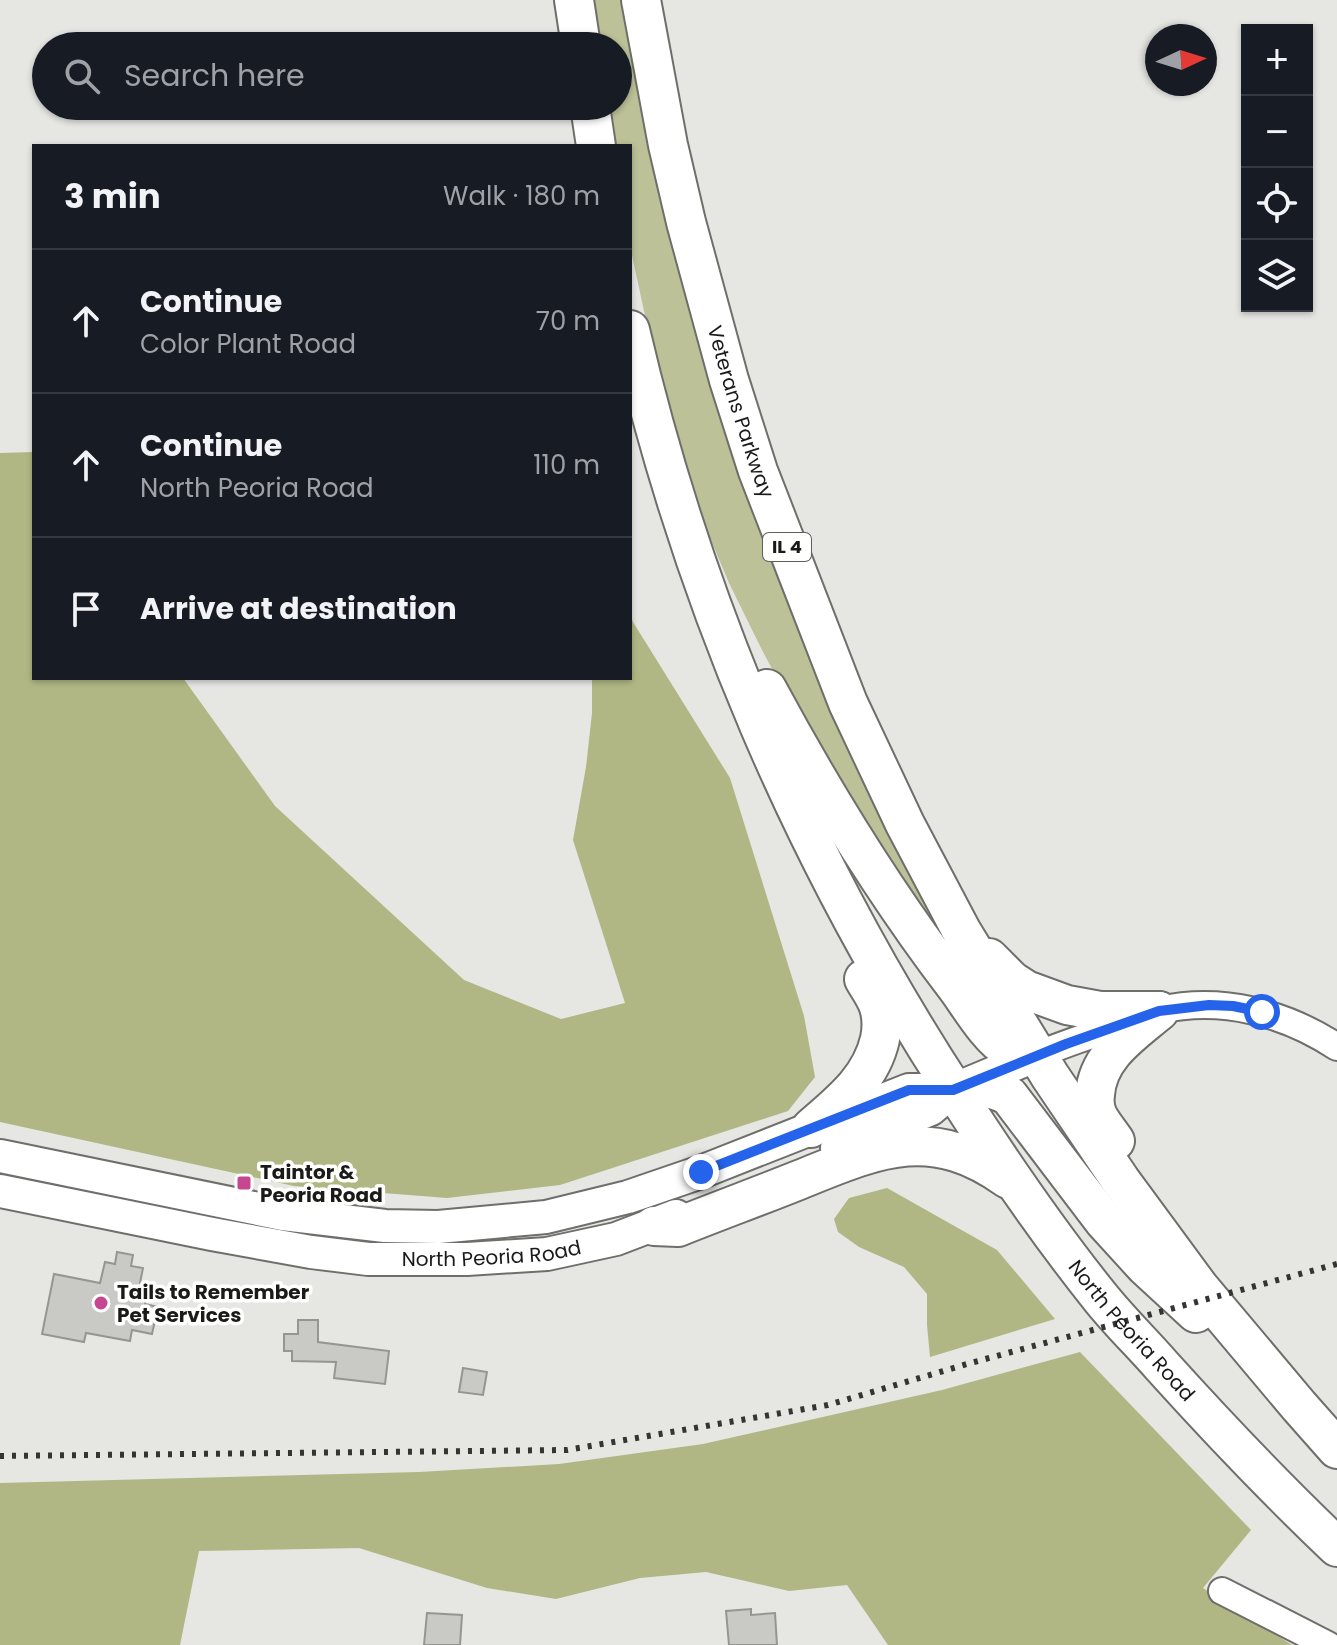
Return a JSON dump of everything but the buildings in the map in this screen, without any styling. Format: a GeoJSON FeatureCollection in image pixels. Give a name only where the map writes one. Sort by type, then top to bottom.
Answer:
{"type":"FeatureCollection","features":[{"type":"Feature","properties":{"kind":"highway"},"geometry":{"type":"LineString","coordinates":[[574,0],[579,32]]}},
{"type":"Feature","properties":{"kind":"highway","name":"Veterans Parkway"},"geometry":{"type":"LineString","coordinates":[[641,0],[686,222],[729,380],[758,471],[848,703],[905,824],[962,932],[1037,1055]]}},
{"type":"Feature","properties":{"kind":"highway"},"geometry":{"type":"LineString","coordinates":[[592,120],[596,144]]}},
{"type":"Feature","properties":{"kind":"highway"},"geometry":{"type":"LineString","coordinates":[[632,338],[648,406],[701,575],[750,705],[792,801],[843,904],[887,984],[953,1090],[979,1087],[1009,1096],[1080,1193],[1114,1233],[1145,1266],[1299,1406]]}},
{"type":"Feature","properties":{"kind":"highway"},"geometry":{"type":"LineString","coordinates":[[701,575],[744,645],[801,752],[890,896],[993,1037],[1009,1050],[1037,1055],[1161,1238],[1337,1449]]}},
{"type":"Feature","properties":{"kind":"highway"},"geometry":{"type":"LineString","coordinates":[[750,705],[772,799],[828,913],[880,1008],[881,1033],[876,1055],[865,1075],[849,1096],[811,1128]]}},
{"type":"Feature","properties":{"kind":"highway"},"geometry":{"type":"LineString","coordinates":[[962,932],[1012,981],[1052,1000],[1100,1011],[1159,1011]]}},
{"type":"Feature","properties":{"kind":"highway"},"geometry":{"type":"LineString","coordinates":[[1159,1011],[1111,1052],[1100,1071],[1094,1101],[1097,1114],[1159,1207],[1161,1238]]}},
{"type":"Feature","properties":{"kind":"highway","name":"North Peoria Road"},"geometry":{"type":"LineString","coordinates":[[953,1090],[1016,1185],[1102,1299],[1205,1414],[1337,1547]]}},
{"type":"Feature","properties":{"kind":"highway"},"geometry":{"type":"LineString","coordinates":[[654,1226],[678,1227],[851,1159],[888,1148],[947,1150],[986,1163],[1016,1185]]}},
{"type":"Feature","properties":{"kind":"main road","name":"North Peoria Road"},"geometry":{"type":"LineString","coordinates":[[0,1191],[311,1252],[368,1259],[467,1259],[547,1254],[616,1239],[654,1226],[931,1109],[953,1090],[1037,1055]]}},
{"type":"Feature","properties":{"kind":"main road","name":"North Peoria Road"},"geometry":{"type":"LineString","coordinates":[[0,1156],[283,1214],[385,1226],[438,1227],[546,1217],[628,1197],[701,1172],[909,1090],[953,1090]]}},
{"type":"Feature","properties":{"kind":"street"},"geometry":{"type":"LineString","coordinates":[[1037,1055],[1159,1011],[1209,1005],[1262,1012],[1315,1032],[1337,1047]]}},
{"type":"Feature","properties":{"kind":"street"},"geometry":{"type":"LineString","coordinates":[[1222,1591],[1328,1645]]}},
{"type":"Feature","properties":{"kind":"green space"},"geometry":{"type":"Polygon","coordinates":[[[592,0],[623,0],[630,32],[597,32],[592,0]]]}},
{"type":"Feature","properties":{"kind":"green space"},"geometry":{"type":"Polygon","coordinates":[[[632,44],[671,234],[694,326],[749,500],[799,633],[875,801],[952,948],[944,953],[815,749],[729,583],[700,514],[674,430],[632,255],[632,144],[614,144],[610,120],[632,120],[632,44]]]}},
{"type":"Feature","properties":{"kind":"green space"},"geometry":{"type":"Polygon","coordinates":[[[32,452],[32,680],[184,680],[275,806],[464,980],[561,1019],[625,1003],[573,840],[586,767],[592,680],[632,680],[632,619],[730,778],[804,1016],[815,1077],[788,1111],[560,1185],[447,1198],[294,1186],[0,1122],[0,453],[32,452]]]}},
{"type":"Feature","properties":{"kind":"green space"},"geometry":{"type":"Polygon","coordinates":[[[887,1188],[997,1250],[1055,1319],[930,1357],[927,1294],[904,1267],[859,1247],[838,1232],[834,1219],[849,1198],[887,1188]]]}},
{"type":"Feature","properties":{"kind":"green space"},"geometry":{"type":"Polygon","coordinates":[[[1080,1352],[1251,1530],[1203,1588],[1292,1645],[888,1645],[847,1585],[789,1591],[706,1572],[640,1578],[556,1599],[487,1588],[359,1548],[199,1551],[180,1645],[0,1645],[0,1483],[419,1472],[559,1464],[703,1444],[942,1390],[1080,1352]]]}},
{"type":"Feature","properties":{"kind":"railway"},"geometry":{"type":"LineString","coordinates":[[0,1456],[567,1450],[828,1405],[967,1364],[1337,1264]]}},
{"type":"Feature","properties":{"kind":"place","name":"Taintor & Peoria Road"},"geometry":{"type":"Point","coordinates":[244,1183]}},
{"type":"Feature","properties":{"kind":"place","name":"Tails to Remember Pet Services"},"geometry":{"type":"Point","coordinates":[101,1303]}},
{"type":"Feature","properties":{"kind":"route"},"geometry":{"type":"LineString","coordinates":[[701,1172],[909,1090],[953,1090],[1066,1044],[1159,1011],[1209,1005],[1262,1012]]}}]}
